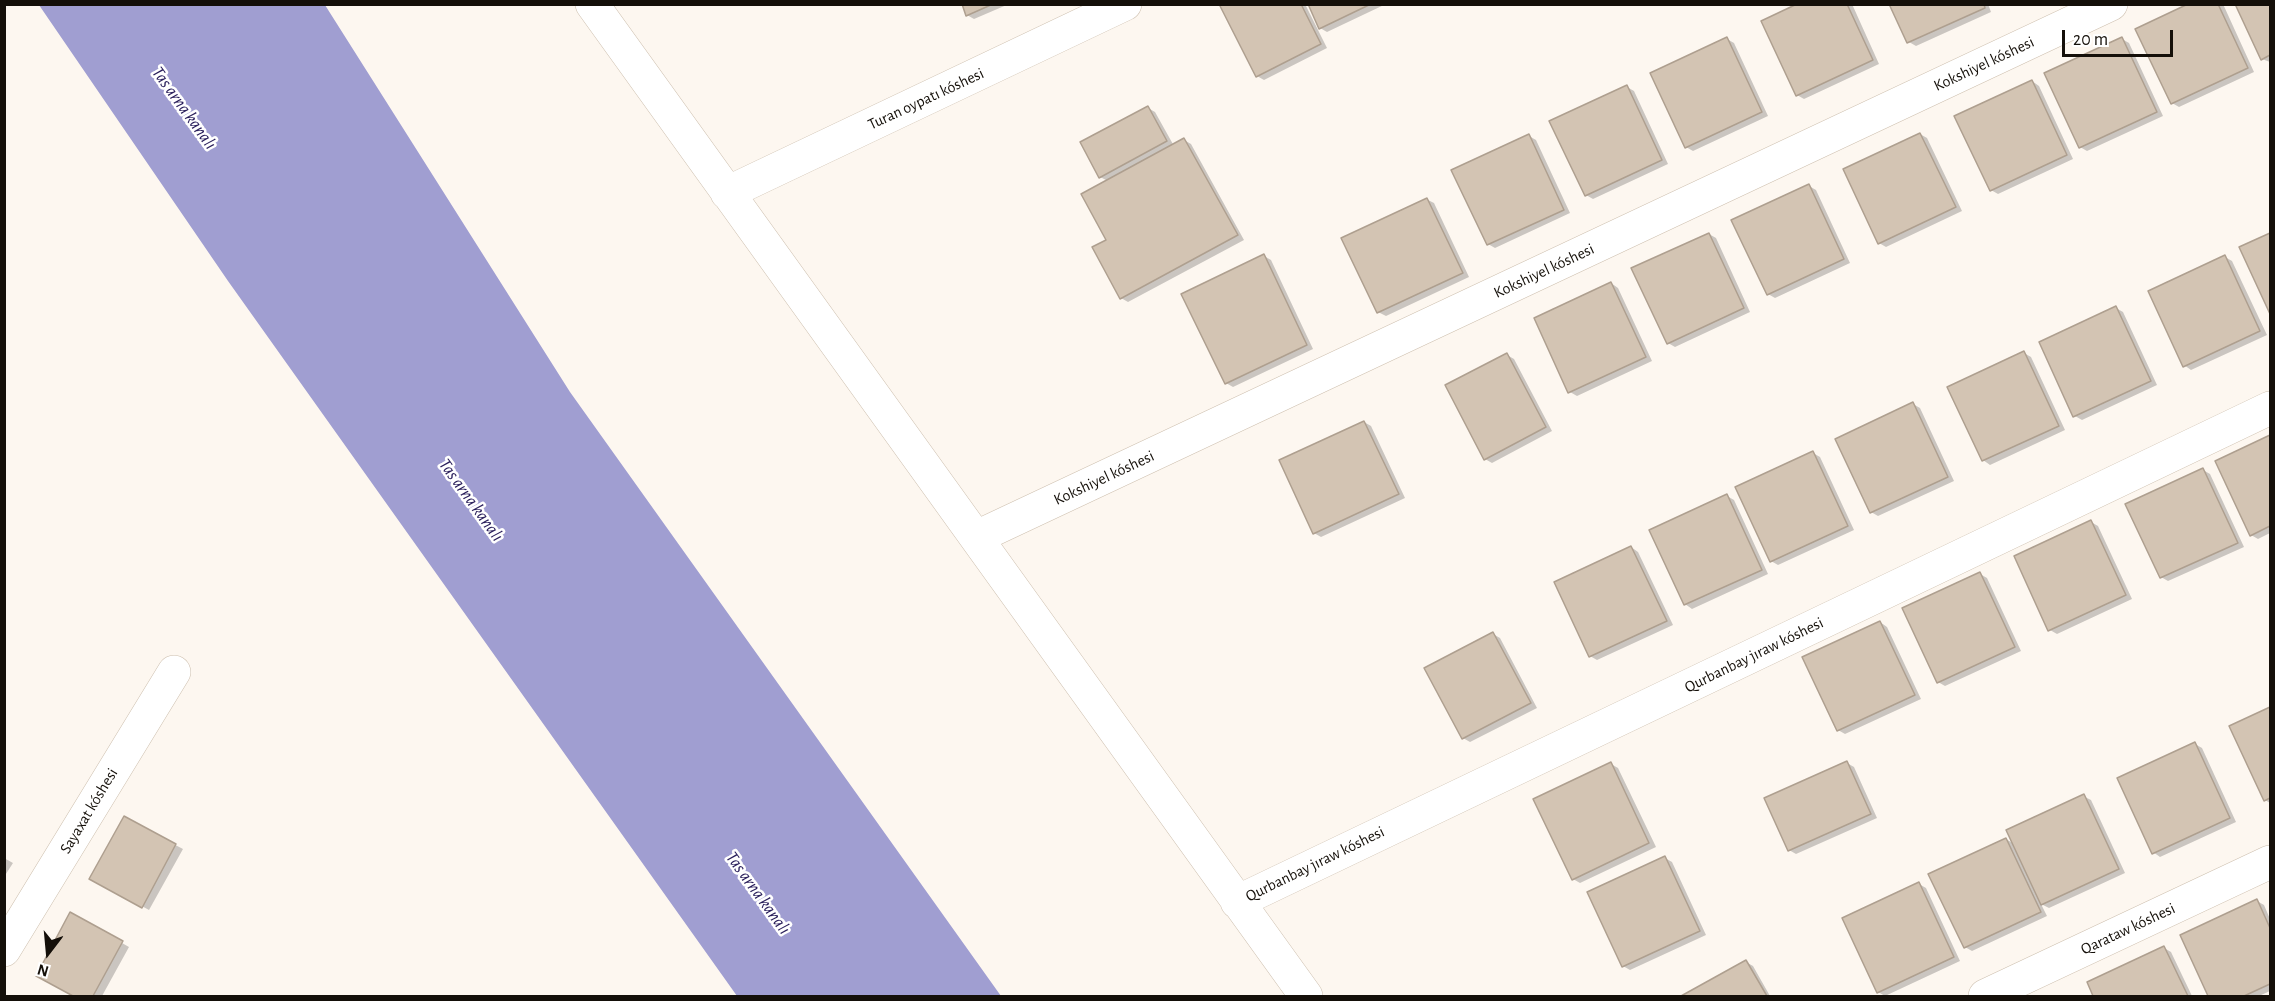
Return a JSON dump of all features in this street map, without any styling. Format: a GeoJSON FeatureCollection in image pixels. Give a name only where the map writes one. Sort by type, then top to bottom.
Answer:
{"type":"FeatureCollection","features":[{"type":"Feature","properties":{"kind":"street"},"geometry":{"type":"LineString","coordinates":[[592,4],[1306,996]]}},
{"type":"Feature","properties":{"kind":"street","name":"Turan oypatı kóshesi"},"geometry":{"type":"LineString","coordinates":[[727,192],[1125,4]]}},
{"type":"Feature","properties":{"kind":"street","name":"Kokshiyel kóshesi"},"geometry":{"type":"LineString","coordinates":[[976,537],[2111,4]]}},
{"type":"Feature","properties":{"kind":"street","name":"Qurbanbay jıraw kóshesi"},"geometry":{"type":"LineString","coordinates":[[1237,902],[2271,408]]}},
{"type":"Feature","properties":{"kind":"street","name":"Sayaxat kóshesi"},"geometry":{"type":"LineString","coordinates":[[4,950],[174,672]]}},
{"type":"Feature","properties":{"kind":"street","name":"Qarataw kóshesi"},"geometry":{"type":"LineString","coordinates":[[1985,996],[2271,862]]}},
{"type":"Feature","properties":{"kind":"water","name":"Tas arna kanalı"},"geometry":{"type":"Polygon","coordinates":[[[39,5],[325,5],[570,392],[1001,996],[737,996],[228,281],[39,5]]]}},
{"type":"Feature","properties":{"kind":"building"},"geometry":{"type":"Polygon","coordinates":[[[962,4],[993,4],[966,16],[962,4]]]}},
{"type":"Feature","properties":{"kind":"building"},"geometry":{"type":"Polygon","coordinates":[[[1219,4],[1301,4],[1321,44],[1256,77],[1219,4]]]}},
{"type":"Feature","properties":{"kind":"building"},"geometry":{"type":"Polygon","coordinates":[[[1308,4],[1371,4],[1319,29],[1308,4]]]}},
{"type":"Feature","properties":{"kind":"building"},"geometry":{"type":"Polygon","coordinates":[[[1797,4],[1847,4],[1873,60],[1796,96],[1761,21],[1797,4]]]}},
{"type":"Feature","properties":{"kind":"building"},"geometry":{"type":"Polygon","coordinates":[[[1889,4],[1984,4],[1985,8],[1907,43],[1889,4]]]}},
{"type":"Feature","properties":{"kind":"building"},"geometry":{"type":"Polygon","coordinates":[[[2188,4],[2218,4],[2248,68],[2171,104],[2135,29],[2188,4]]]}},
{"type":"Feature","properties":{"kind":"building"},"geometry":{"type":"Polygon","coordinates":[[[2235,4],[2270,4],[2270,55],[2261,60],[2235,4]]]}},
{"type":"Feature","properties":{"kind":"building"},"geometry":{"type":"Polygon","coordinates":[[[1727,37],[1762,112],[1685,148],[1650,73],[1727,37]]]}},
{"type":"Feature","properties":{"kind":"building"},"geometry":{"type":"Polygon","coordinates":[[[2122,37],[2157,112],[2079,148],[2044,73],[2122,37]]]}},
{"type":"Feature","properties":{"kind":"building"},"geometry":{"type":"Polygon","coordinates":[[[2032,80],[2067,155],[1990,191],[1954,116],[2032,80]]]}},
{"type":"Feature","properties":{"kind":"building"},"geometry":{"type":"Polygon","coordinates":[[[1627,85],[1662,160],[1585,196],[1549,121],[1627,85]]]}},
{"type":"Feature","properties":{"kind":"building"},"geometry":{"type":"Polygon","coordinates":[[[1148,106],[1167,141],[1099,178],[1080,142],[1148,106]]]}},
{"type":"Feature","properties":{"kind":"building"},"geometry":{"type":"Polygon","coordinates":[[[1920,133],[1956,207],[1878,244],[1843,169],[1920,133]]]}},
{"type":"Feature","properties":{"kind":"building"},"geometry":{"type":"Polygon","coordinates":[[[1529,134],[1564,210],[1487,245],[1451,170],[1529,134]]]}},
{"type":"Feature","properties":{"kind":"building"},"geometry":{"type":"Polygon","coordinates":[[[1184,138],[1238,235],[1120,299],[1092,247],[1106,240],[1081,194],[1184,138]]]}},
{"type":"Feature","properties":{"kind":"building"},"geometry":{"type":"Polygon","coordinates":[[[1809,184],[1844,259],[1767,295],[1731,220],[1809,184]]]}},
{"type":"Feature","properties":{"kind":"building"},"geometry":{"type":"Polygon","coordinates":[[[1427,198],[1463,273],[1377,313],[1341,238],[1427,198]]]}},
{"type":"Feature","properties":{"kind":"building"},"geometry":{"type":"Polygon","coordinates":[[[1709,233],[1744,308],[1667,344],[1631,268],[1709,233]]]}},
{"type":"Feature","properties":{"kind":"building"},"geometry":{"type":"Polygon","coordinates":[[[2270,233],[2270,314],[2239,247],[2270,233]]]}},
{"type":"Feature","properties":{"kind":"building"},"geometry":{"type":"Polygon","coordinates":[[[1264,254],[1307,345],[1225,384],[1181,294],[1264,254]]]}},
{"type":"Feature","properties":{"kind":"building"},"geometry":{"type":"Polygon","coordinates":[[[2225,255],[2260,331],[2183,367],[2148,291],[2225,255]]]}},
{"type":"Feature","properties":{"kind":"building"},"geometry":{"type":"Polygon","coordinates":[[[1611,282],[1646,357],[1568,393],[1534,318],[1611,282]]]}},
{"type":"Feature","properties":{"kind":"building"},"geometry":{"type":"Polygon","coordinates":[[[2116,306],[2151,381],[2073,417],[2039,342],[2116,306]]]}},
{"type":"Feature","properties":{"kind":"building"},"geometry":{"type":"Polygon","coordinates":[[[2024,351],[2059,426],[1982,461],[1947,387],[2024,351]]]}},
{"type":"Feature","properties":{"kind":"building"},"geometry":{"type":"Polygon","coordinates":[[[1507,353],[1546,427],[1484,460],[1445,385],[1507,353]]]}},
{"type":"Feature","properties":{"kind":"building"},"geometry":{"type":"Polygon","coordinates":[[[1913,402],[1948,477],[1870,513],[1835,439],[1913,402]]]}},
{"type":"Feature","properties":{"kind":"building"},"geometry":{"type":"Polygon","coordinates":[[[1364,421],[1399,494],[1313,534],[1279,460],[1364,421]]]}},
{"type":"Feature","properties":{"kind":"building"},"geometry":{"type":"Polygon","coordinates":[[[2270,435],[2270,526],[2250,536],[2215,461],[2270,435]]]}},
{"type":"Feature","properties":{"kind":"building"},"geometry":{"type":"Polygon","coordinates":[[[1813,451],[1848,526],[1770,562],[1735,487],[1813,451]]]}},
{"type":"Feature","properties":{"kind":"building"},"geometry":{"type":"Polygon","coordinates":[[[2203,468],[2238,543],[2160,578],[2125,504],[2203,468]]]}},
{"type":"Feature","properties":{"kind":"building"},"geometry":{"type":"Polygon","coordinates":[[[1727,494],[1762,570],[1684,605],[1649,530],[1727,494]]]}},
{"type":"Feature","properties":{"kind":"building"},"geometry":{"type":"Polygon","coordinates":[[[2091,520],[2126,595],[2048,631],[2014,556],[2091,520]]]}},
{"type":"Feature","properties":{"kind":"building"},"geometry":{"type":"Polygon","coordinates":[[[1631,546],[1667,621],[1589,657],[1554,582],[1631,546]]]}},
{"type":"Feature","properties":{"kind":"building"},"geometry":{"type":"Polygon","coordinates":[[[1980,572],[2015,647],[1937,683],[1902,608],[1980,572]]]}},
{"type":"Feature","properties":{"kind":"building"},"geometry":{"type":"Polygon","coordinates":[[[1880,621],[1915,695],[1837,731],[1802,657],[1880,621]]]}},
{"type":"Feature","properties":{"kind":"building"},"geometry":{"type":"Polygon","coordinates":[[[1493,632],[1531,703],[1462,739],[1424,668],[1493,632]]]}},
{"type":"Feature","properties":{"kind":"building"},"geometry":{"type":"Polygon","coordinates":[[[2270,707],[2270,798],[2264,801],[2229,726],[2270,707]]]}},
{"type":"Feature","properties":{"kind":"building"},"geometry":{"type":"Polygon","coordinates":[[[2195,742],[2230,818],[2152,854],[2117,778],[2195,742]]]}},
{"type":"Feature","properties":{"kind":"building"},"geometry":{"type":"Polygon","coordinates":[[[1847,761],[1871,814],[1788,851],[1764,798],[1847,761]]]}},
{"type":"Feature","properties":{"kind":"building"},"geometry":{"type":"Polygon","coordinates":[[[1611,762],[1649,843],[1572,880],[1533,799],[1611,762]]]}},
{"type":"Feature","properties":{"kind":"building"},"geometry":{"type":"Polygon","coordinates":[[[2084,794],[2119,869],[2041,905],[2006,830],[2084,794]]]}},
{"type":"Feature","properties":{"kind":"building"},"geometry":{"type":"Polygon","coordinates":[[[124,816],[176,844],[142,908],[89,879],[124,816]]]}},
{"type":"Feature","properties":{"kind":"building"},"geometry":{"type":"Polygon","coordinates":[[[2006,838],[2041,912],[1964,948],[1928,874],[2006,838]]]}},
{"type":"Feature","properties":{"kind":"building"},"geometry":{"type":"Polygon","coordinates":[[[1665,856],[1700,931],[1622,967],[1587,892],[1665,856]]]}},
{"type":"Feature","properties":{"kind":"building"},"geometry":{"type":"Polygon","coordinates":[[[1919,882],[1954,957],[1877,993],[1842,918],[1919,882]]]}},
{"type":"Feature","properties":{"kind":"building"},"geometry":{"type":"Polygon","coordinates":[[[2257,899],[2270,928],[2270,984],[2244,996],[2208,996],[2180,935],[2257,899]]]}},
{"type":"Feature","properties":{"kind":"building"},"geometry":{"type":"Polygon","coordinates":[[[70,912],[123,941],[93,996],[73,996],[36,976],[70,912]]]}},
{"type":"Feature","properties":{"kind":"building"},"geometry":{"type":"Polygon","coordinates":[[[2164,946],[2188,996],[2093,996],[2087,982],[2164,946]]]}},
{"type":"Feature","properties":{"kind":"building"},"geometry":{"type":"Polygon","coordinates":[[[1746,960],[1767,996],[1681,996],[1746,960]]]}}]}
